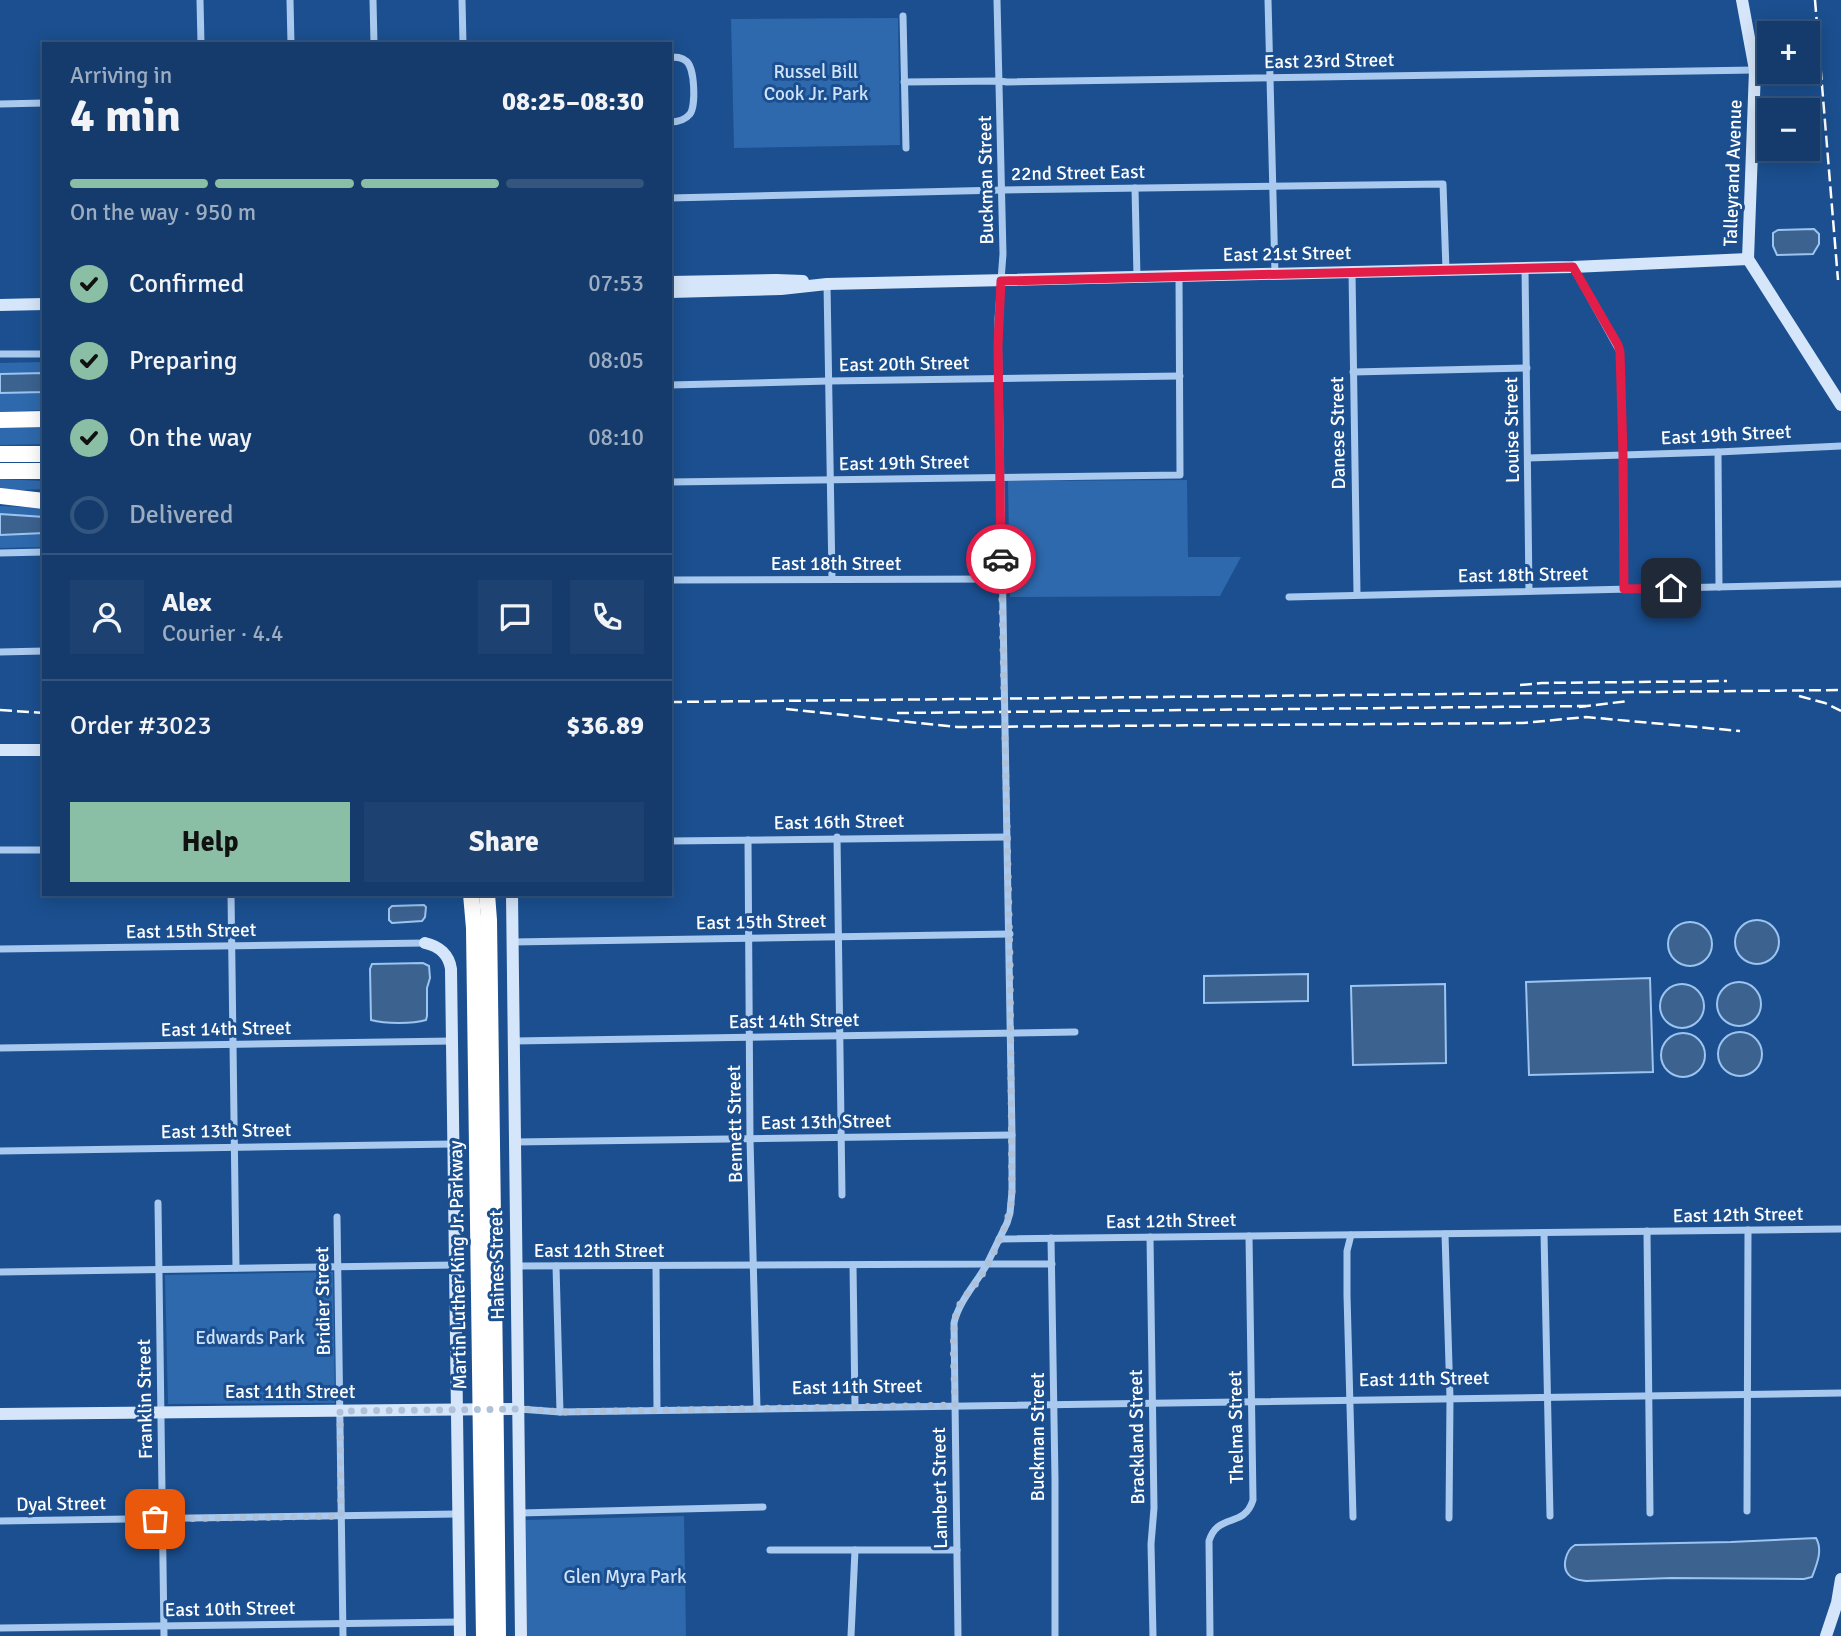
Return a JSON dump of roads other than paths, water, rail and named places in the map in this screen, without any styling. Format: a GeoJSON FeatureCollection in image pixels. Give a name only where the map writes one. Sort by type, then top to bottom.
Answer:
{"type":"FeatureCollection","features":[{"type":"Feature","properties":{"kind":"highway"},"geometry":{"type":"LineString","coordinates":[[2,420],[42,419]]}},
{"type":"Feature","properties":{"kind":"highway"},"geometry":{"type":"LineString","coordinates":[[0,454],[42,454]]}},
{"type":"Feature","properties":{"kind":"highway"},"geometry":{"type":"LineString","coordinates":[[0,471],[42,471]]}},
{"type":"Feature","properties":{"kind":"highway"},"geometry":{"type":"LineString","coordinates":[[1,497],[42,499]]}},
{"type":"Feature","properties":{"kind":"highway","name":"Martin Luther King Jr. Parkway"},"geometry":{"type":"LineString","coordinates":[[471,896],[488,1369]]}},
{"type":"Feature","properties":{"kind":"highway","name":"Martin Luther King Jr. Parkway"},"geometry":{"type":"LineString","coordinates":[[488,896],[489,1447],[498,1636]]}},
{"type":"Feature","properties":{"kind":"highway","name":"Martin Luther King Jr. Parkway"},"geometry":{"type":"LineString","coordinates":[[484,1636],[489,1447]]}},
{"type":"Feature","properties":{"kind":"street"},"geometry":{"type":"LineString","coordinates":[[200,0],[201,42]]}},
{"type":"Feature","properties":{"kind":"street"},"geometry":{"type":"LineString","coordinates":[[290,0],[291,42]]}},
{"type":"Feature","properties":{"kind":"street"},"geometry":{"type":"LineString","coordinates":[[373,0],[374,42]]}},
{"type":"Feature","properties":{"kind":"street"},"geometry":{"type":"LineString","coordinates":[[463,0],[463,42]]}},
{"type":"Feature","properties":{"kind":"street","name":"Buckman Street"},"geometry":{"type":"LineString","coordinates":[[997,0],[1003,254],[998,319],[1001,579],[1012,1135],[1012,1198],[999,1239]]}},
{"type":"Feature","properties":{"kind":"street"},"geometry":{"type":"LineString","coordinates":[[1268,0],[1275,274]]}},
{"type":"Feature","properties":{"kind":"street","name":"Talleyrand Avenue"},"geometry":{"type":"LineString","coordinates":[[1742,0],[1755,70],[1748,259],[1841,405]]}},
{"type":"Feature","properties":{"kind":"street"},"geometry":{"type":"LineString","coordinates":[[904,16],[906,148]]}},
{"type":"Feature","properties":{"kind":"street"},"geometry":{"type":"LineString","coordinates":[[672,58],[686,61],[691,66],[693,106],[692,112],[684,119],[672,122]]}},
{"type":"Feature","properties":{"kind":"street","name":"East 23rd Street"},"geometry":{"type":"LineString","coordinates":[[904,82],[1755,70]]}},
{"type":"Feature","properties":{"kind":"street"},"geometry":{"type":"LineString","coordinates":[[0,104],[42,103]]}},
{"type":"Feature","properties":{"kind":"street","name":"22nd Street East"},"geometry":{"type":"LineString","coordinates":[[672,198],[1443,184],[1446,270]]}},
{"type":"Feature","properties":{"kind":"street"},"geometry":{"type":"LineString","coordinates":[[1135,188],[1137,277]]}},
{"type":"Feature","properties":{"kind":"street","name":"East 21st Street"},"geometry":{"type":"LineString","coordinates":[[672,292],[781,289],[827,284],[1573,267],[1748,259]]}},
{"type":"Feature","properties":{"kind":"street"},"geometry":{"type":"LineString","coordinates":[[1573,267],[1620,352],[1624,589]]}},
{"type":"Feature","properties":{"kind":"street","name":"Louise Street"},"geometry":{"type":"LineString","coordinates":[[1525,268],[1529,591]]}},
{"type":"Feature","properties":{"kind":"street","name":"Danese Street"},"geometry":{"type":"LineString","coordinates":[[1352,272],[1357,594]]}},
{"type":"Feature","properties":{"kind":"street"},"geometry":{"type":"LineString","coordinates":[[1179,276],[1180,376]]}},
{"type":"Feature","properties":{"kind":"street","name":"East 21st Street"},"geometry":{"type":"LineString","coordinates":[[672,282],[776,280],[827,284]]}},
{"type":"Feature","properties":{"kind":"street"},"geometry":{"type":"LineString","coordinates":[[827,284],[832,579]]}},
{"type":"Feature","properties":{"kind":"street"},"geometry":{"type":"LineString","coordinates":[[0,305],[42,304]]}},
{"type":"Feature","properties":{"kind":"street"},"geometry":{"type":"LineString","coordinates":[[0,354],[42,354]]}},
{"type":"Feature","properties":{"kind":"street"},"geometry":{"type":"LineString","coordinates":[[1353,372],[1527,368]]}},
{"type":"Feature","properties":{"kind":"street","name":"East 19th Street"},"geometry":{"type":"LineString","coordinates":[[672,482],[1180,475],[1180,376]]}},
{"type":"Feature","properties":{"kind":"street","name":"East 20th Street"},"geometry":{"type":"LineString","coordinates":[[672,385],[1180,376]]}},
{"type":"Feature","properties":{"kind":"street","name":"East 19th Street"},"geometry":{"type":"LineString","coordinates":[[1528,458],[1841,446]]}},
{"type":"Feature","properties":{"kind":"street"},"geometry":{"type":"LineString","coordinates":[[1718,452],[1719,587]]}},
{"type":"Feature","properties":{"kind":"street"},"geometry":{"type":"LineString","coordinates":[[0,553],[42,552]]}},
{"type":"Feature","properties":{"kind":"street","name":"East 18th Street"},"geometry":{"type":"LineString","coordinates":[[672,580],[1001,579]]}},
{"type":"Feature","properties":{"kind":"street","name":"East 18th Street"},"geometry":{"type":"LineString","coordinates":[[1289,597],[1841,584]]}},
{"type":"Feature","properties":{"kind":"street"},"geometry":{"type":"LineString","coordinates":[[0,652],[42,651]]}},
{"type":"Feature","properties":{"kind":"street"},"geometry":{"type":"LineString","coordinates":[[0,750],[42,750]]}},
{"type":"Feature","properties":{"kind":"street","name":"East 16th Street"},"geometry":{"type":"LineString","coordinates":[[672,841],[1007,836]]}},
{"type":"Feature","properties":{"kind":"street"},"geometry":{"type":"LineString","coordinates":[[837,837],[842,1195]]}},
{"type":"Feature","properties":{"kind":"street","name":"Bennett Street"},"geometry":{"type":"LineString","coordinates":[[748,840],[750,1139],[757,1408]]}},
{"type":"Feature","properties":{"kind":"street"},"geometry":{"type":"LineString","coordinates":[[0,850],[42,850]]}},
{"type":"Feature","properties":{"kind":"street"},"geometry":{"type":"LineString","coordinates":[[231,896],[236,1268]]}},
{"type":"Feature","properties":{"kind":"street","name":"Haines Street"},"geometry":{"type":"LineString","coordinates":[[512,896],[521,1636]]}},
{"type":"Feature","properties":{"kind":"street","name":"East 15th Street"},"geometry":{"type":"LineString","coordinates":[[512,942],[1010,934]]}},
{"type":"Feature","properties":{"kind":"street"},"geometry":{"type":"LineString","coordinates":[[425,943],[437,947],[450,963],[460,1636]]}},
{"type":"Feature","properties":{"kind":"street","name":"East 15th Street"},"geometry":{"type":"LineString","coordinates":[[0,949],[425,943]]}},
{"type":"Feature","properties":{"kind":"street","name":"East 14th Street"},"geometry":{"type":"LineString","coordinates":[[514,1041],[1075,1032]]}},
{"type":"Feature","properties":{"kind":"street","name":"East 14th Street"},"geometry":{"type":"LineString","coordinates":[[0,1048],[452,1041]]}},
{"type":"Feature","properties":{"kind":"street","name":"East 13th Street"},"geometry":{"type":"LineString","coordinates":[[515,1143],[1012,1135]]}},
{"type":"Feature","properties":{"kind":"street","name":"East 13th Street"},"geometry":{"type":"LineString","coordinates":[[0,1151],[453,1143]]}},
{"type":"Feature","properties":{"kind":"street","name":"Franklin Street"},"geometry":{"type":"LineString","coordinates":[[158,1203],[164,1636]]}},
{"type":"Feature","properties":{"kind":"street","name":"Bridier Street"},"geometry":{"type":"LineString","coordinates":[[337,1217],[343,1636]]}},
{"type":"Feature","properties":{"kind":"street","name":"East 12th Street"},"geometry":{"type":"LineString","coordinates":[[999,1239],[1841,1229]]}},
{"type":"Feature","properties":{"kind":"street"},"geometry":{"type":"LineString","coordinates":[[1747,1511],[1748,1230]]}},
{"type":"Feature","properties":{"kind":"street"},"geometry":{"type":"LineString","coordinates":[[1647,1231],[1650,1513]]}},
{"type":"Feature","properties":{"kind":"street"},"geometry":{"type":"LineString","coordinates":[[1544,1233],[1550,1516]]}},
{"type":"Feature","properties":{"kind":"street"},"geometry":{"type":"LineString","coordinates":[[1445,1234],[1450,1398],[1449,1518]]}},
{"type":"Feature","properties":{"kind":"street"},"geometry":{"type":"LineString","coordinates":[[1351,1235],[1347,1251],[1353,1517]]}},
{"type":"Feature","properties":{"kind":"street","name":"Thelma Street"},"geometry":{"type":"LineString","coordinates":[[1210,1636],[1210,1536],[1219,1525],[1245,1515],[1253,1500],[1249,1236]]}},
{"type":"Feature","properties":{"kind":"street","name":"Brackland Street"},"geometry":{"type":"LineString","coordinates":[[1150,1237],[1153,1636]]}},
{"type":"Feature","properties":{"kind":"street","name":"Buckman Street"},"geometry":{"type":"LineString","coordinates":[[1051,1238],[1055,1636]]}},
{"type":"Feature","properties":{"kind":"street"},"geometry":{"type":"LineString","coordinates":[[986,1264],[999,1239]]}},
{"type":"Feature","properties":{"kind":"street","name":"Lambert Street"},"geometry":{"type":"LineString","coordinates":[[958,1636],[954,1324],[957,1309],[980,1278],[986,1264]]}},
{"type":"Feature","properties":{"kind":"street","name":"East 12th Street"},"geometry":{"type":"LineString","coordinates":[[517,1266],[1052,1264]]}},
{"type":"Feature","properties":{"kind":"street"},"geometry":{"type":"LineString","coordinates":[[0,1272],[455,1265]]}},
{"type":"Feature","properties":{"kind":"street"},"geometry":{"type":"LineString","coordinates":[[853,1265],[855,1406]]}},
{"type":"Feature","properties":{"kind":"street"},"geometry":{"type":"LineString","coordinates":[[556,1266],[560,1412]]}},
{"type":"Feature","properties":{"kind":"street"},"geometry":{"type":"LineString","coordinates":[[656,1266],[657,1410]]}},
{"type":"Feature","properties":{"kind":"street","name":"East 11th Street"},"geometry":{"type":"LineString","coordinates":[[0,1414],[519,1409],[560,1412],[1841,1393]]}},
{"type":"Feature","properties":{"kind":"street"},"geometry":{"type":"LineString","coordinates":[[520,1513],[763,1507]]}},
{"type":"Feature","properties":{"kind":"street","name":"Dyal Street"},"geometry":{"type":"LineString","coordinates":[[0,1521],[458,1514]]}},
{"type":"Feature","properties":{"kind":"street"},"geometry":{"type":"LineString","coordinates":[[770,1549],[957,1550]]}},
{"type":"Feature","properties":{"kind":"street"},"geometry":{"type":"LineString","coordinates":[[851,1636],[855,1549]]}},
{"type":"Feature","properties":{"kind":"street"},"geometry":{"type":"LineString","coordinates":[[1826,1636],[1837,1603],[1841,1579]]}},
{"type":"Feature","properties":{"kind":"street","name":"East 10th Street"},"geometry":{"type":"LineString","coordinates":[[0,1628],[460,1622]]}},
{"type":"Feature","properties":{"kind":"railway"},"geometry":{"type":"LineString","coordinates":[[1815,0],[1838,280]]}},
{"type":"Feature","properties":{"kind":"railway"},"geometry":{"type":"LineString","coordinates":[[1520,685],[1727,681]]}},
{"type":"Feature","properties":{"kind":"railway"},"geometry":{"type":"LineString","coordinates":[[672,702],[1841,690]]}},
{"type":"Feature","properties":{"kind":"railway"},"geometry":{"type":"LineString","coordinates":[[1799,696],[1825,703],[1841,711]]}},
{"type":"Feature","properties":{"kind":"railway"},"geometry":{"type":"LineString","coordinates":[[1579,707],[1628,701]]}},
{"type":"Feature","properties":{"kind":"railway"},"geometry":{"type":"LineString","coordinates":[[897,713],[1586,706]]}},
{"type":"Feature","properties":{"kind":"railway"},"geometry":{"type":"LineString","coordinates":[[786,709],[957,727],[1523,723],[1586,717],[1740,731]]}},
{"type":"Feature","properties":{"kind":"railway"},"geometry":{"type":"LineString","coordinates":[[0,710],[42,713]]}},
{"type":"Feature","properties":{"kind":"park label","name":"Russel Bill Cook Jr. Park"},"geometry":{"type":"Point","coordinates":[816,83]}},
{"type":"Feature","properties":{"kind":"park label","name":"Edwards Park"},"geometry":{"type":"Point","coordinates":[250,1338]}},
{"type":"Feature","properties":{"kind":"park label","name":"Glen Myra Park"},"geometry":{"type":"Point","coordinates":[625,1577]}}]}
